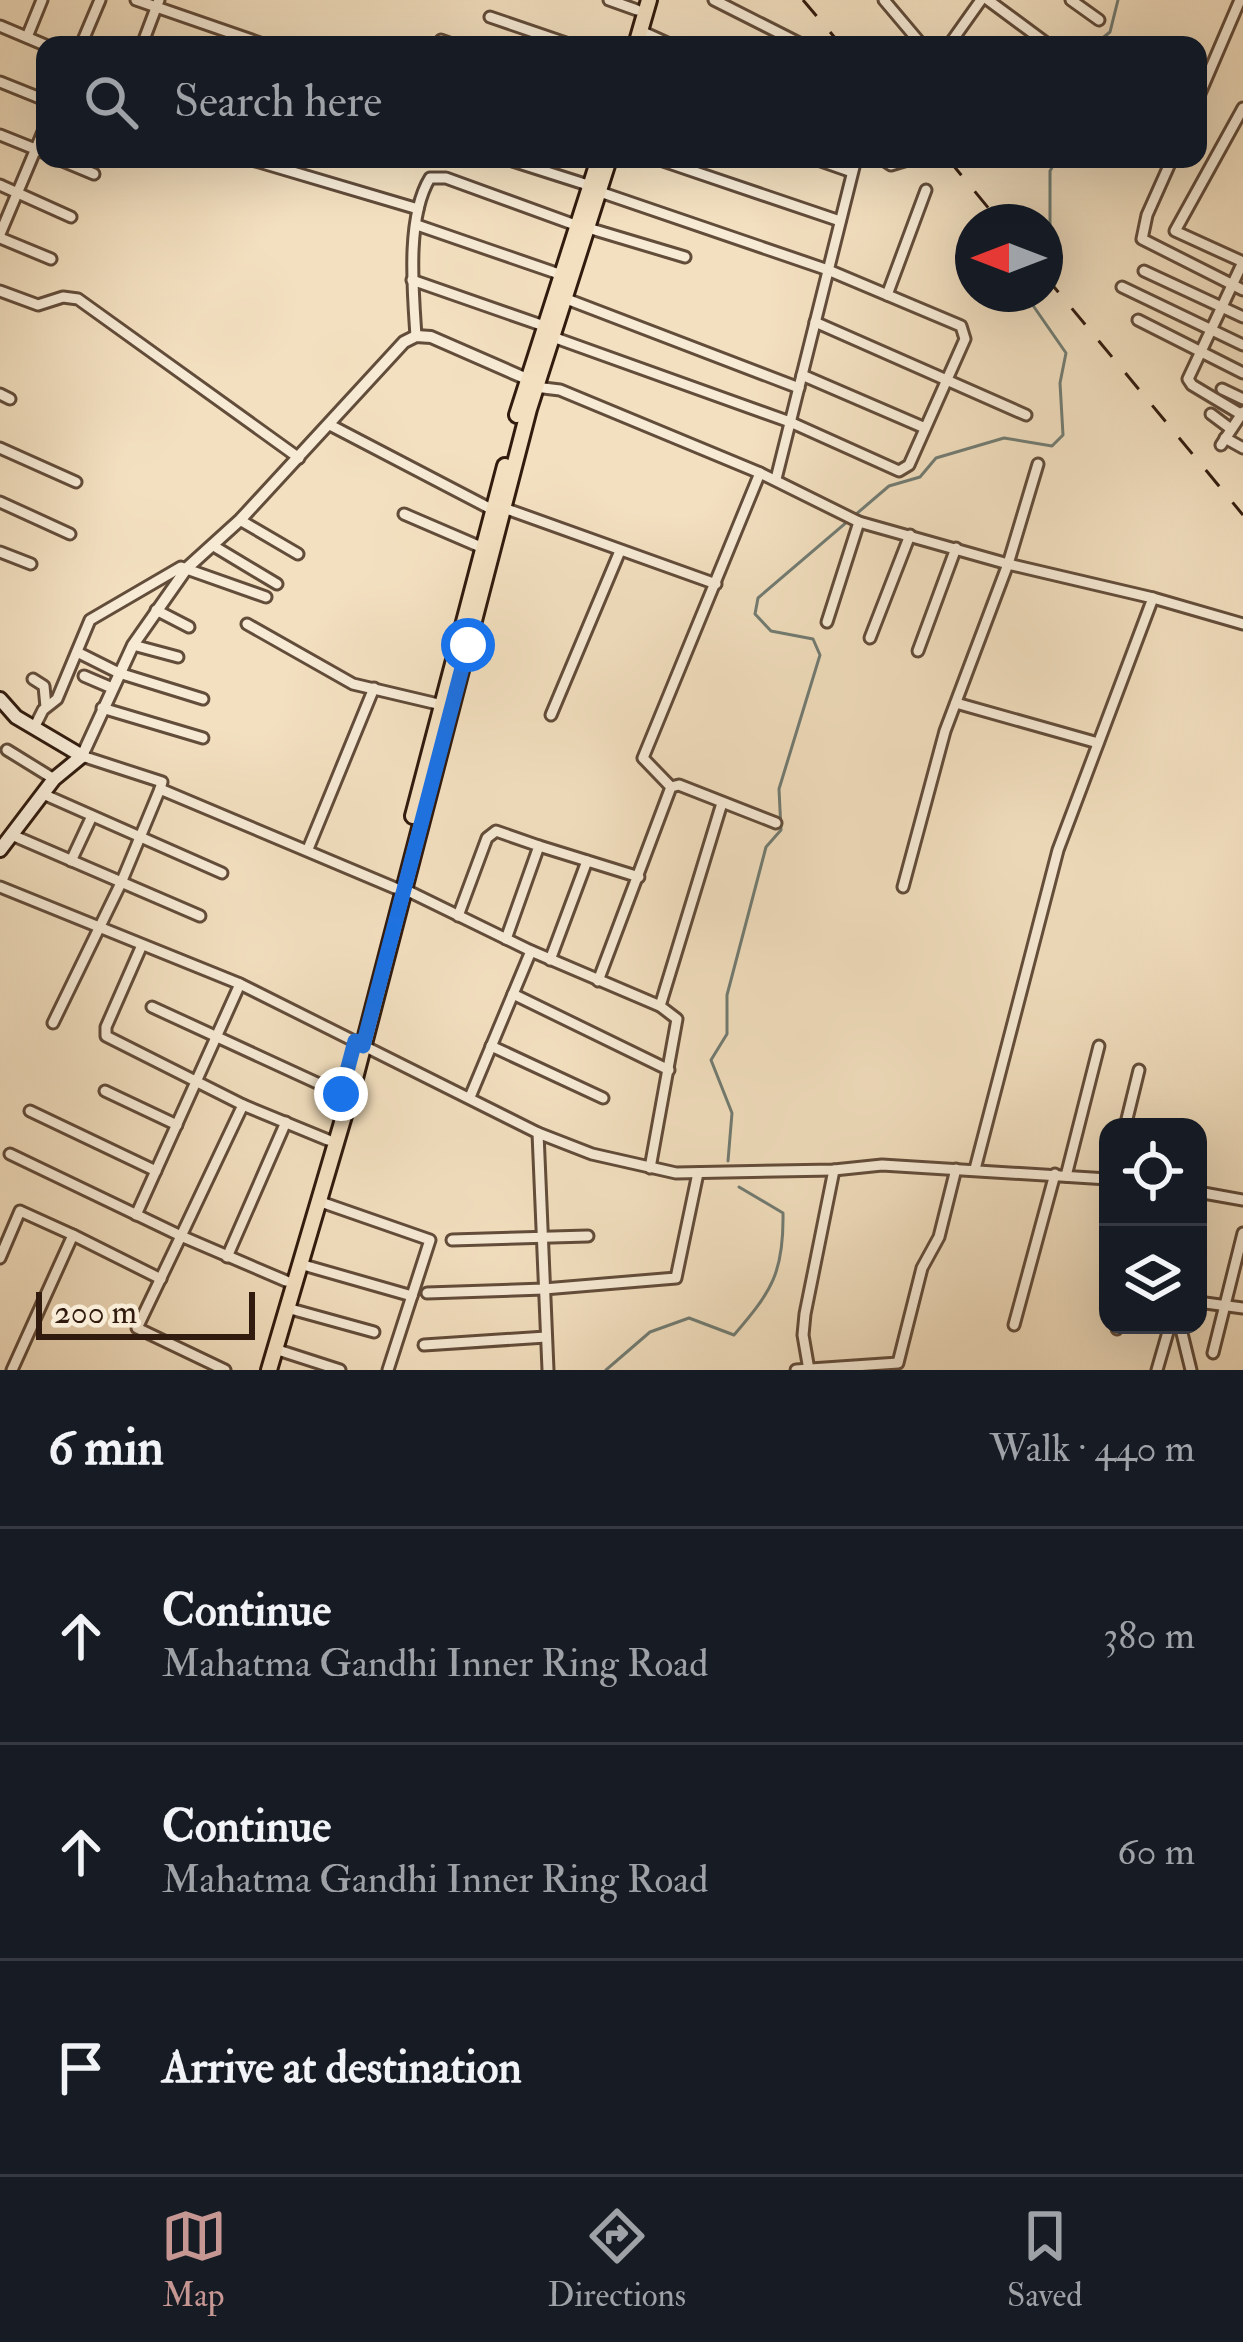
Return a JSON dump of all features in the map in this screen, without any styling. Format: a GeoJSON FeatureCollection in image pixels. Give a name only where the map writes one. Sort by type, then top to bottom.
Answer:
{"type":"FeatureCollection","features":[{"type":"Feature","properties":{"kind":"main road"},"geometry":{"type":"LineString","coordinates":[[636,36],[642,3]]}},
{"type":"Feature","properties":{"kind":"main road"},"geometry":{"type":"LineString","coordinates":[[595,189],[598,168]]}},
{"type":"Feature","properties":{"kind":"main road"},"geometry":{"type":"LineString","coordinates":[[547,331],[564,298],[605,168]]}},
{"type":"Feature","properties":{"kind":"main road"},"geometry":{"type":"LineString","coordinates":[[264,1370],[275,1349],[318,1201],[531,383],[562,275],[583,227]]}},
{"type":"Feature","properties":{"kind":"main road"},"geometry":{"type":"LineString","coordinates":[[399,888],[483,548],[498,509]]}},
{"type":"Feature","properties":{"kind":"main road"},"geometry":{"type":"LineString","coordinates":[[0,699],[9,712],[82,756],[53,779],[0,849]]}},
{"type":"Feature","properties":{"kind":"main road"},"geometry":{"type":"LineString","coordinates":[[264,1370],[286,1281],[359,1044]]}},
{"type":"Feature","properties":{"kind":"street"},"geometry":{"type":"LineString","coordinates":[[26,37],[42,0]]}},
{"type":"Feature","properties":{"kind":"street"},"geometry":{"type":"LineString","coordinates":[[85,36],[100,0]]}},
{"type":"Feature","properties":{"kind":"street"},"geometry":{"type":"LineString","coordinates":[[136,0],[242,36]]}},
{"type":"Feature","properties":{"kind":"street"},"geometry":{"type":"LineString","coordinates":[[609,0],[642,3]]}},
{"type":"Feature","properties":{"kind":"street"},"geometry":{"type":"LineString","coordinates":[[714,0],[785,36]]}},
{"type":"Feature","properties":{"kind":"street"},"geometry":{"type":"LineString","coordinates":[[884,0],[914,36]]}},
{"type":"Feature","properties":{"kind":"street"},"geometry":{"type":"LineString","coordinates":[[956,36],[985,0],[1036,36]]}},
{"type":"Feature","properties":{"kind":"street"},"geometry":{"type":"LineString","coordinates":[[1071,0],[1099,20]]}},
{"type":"Feature","properties":{"kind":"street"},"geometry":{"type":"LineString","coordinates":[[1207,77],[1240,0]]}},
{"type":"Feature","properties":{"kind":"street"},"geometry":{"type":"LineString","coordinates":[[146,36],[158,5]]}},
{"type":"Feature","properties":{"kind":"street"},"geometry":{"type":"LineString","coordinates":[[490,17],[546,36]]}},
{"type":"Feature","properties":{"kind":"street"},"geometry":{"type":"LineString","coordinates":[[0,26],[36,41]]}},
{"type":"Feature","properties":{"kind":"street"},"geometry":{"type":"LineString","coordinates":[[0,82],[36,96]]}},
{"type":"Feature","properties":{"kind":"street"},"geometry":{"type":"LineString","coordinates":[[1243,108],[1175,230],[1243,262],[1238,287],[1222,306],[1189,382],[1235,426],[1243,448]]}},
{"type":"Feature","properties":{"kind":"street"},"geometry":{"type":"LineString","coordinates":[[0,135],[36,149]]}},
{"type":"Feature","properties":{"kind":"street"},"geometry":{"type":"LineString","coordinates":[[36,158],[16,192],[0,236],[50,260]]}},
{"type":"Feature","properties":{"kind":"street"},"geometry":{"type":"LineString","coordinates":[[80,168],[94,174]]}},
{"type":"Feature","properties":{"kind":"street"},"geometry":{"type":"LineString","coordinates":[[279,168],[418,209]]}},
{"type":"Feature","properties":{"kind":"street"},"geometry":{"type":"LineString","coordinates":[[412,280],[790,422],[899,471],[909,465],[965,339],[961,326],[828,270],[533,168]]}},
{"type":"Feature","properties":{"kind":"street"},"geometry":{"type":"LineString","coordinates":[[684,168],[840,221]]}},
{"type":"Feature","properties":{"kind":"street"},"geometry":{"type":"LineString","coordinates":[[840,168],[852,172]]}},
{"type":"Feature","properties":{"kind":"street"},"geometry":{"type":"LineString","coordinates":[[776,479],[853,168]]}},
{"type":"Feature","properties":{"kind":"street"},"geometry":{"type":"LineString","coordinates":[[1168,168],[1142,239],[1238,287]]}},
{"type":"Feature","properties":{"kind":"street"},"geometry":{"type":"LineString","coordinates":[[416,336],[412,280],[418,209],[425,185],[436,176],[685,257]]}},
{"type":"Feature","properties":{"kind":"street"},"geometry":{"type":"LineString","coordinates":[[0,185],[70,217]]}},
{"type":"Feature","properties":{"kind":"street"},"geometry":{"type":"LineString","coordinates":[[887,295],[926,190]]}},
{"type":"Feature","properties":{"kind":"street"},"geometry":{"type":"LineString","coordinates":[[417,225],[562,275]]}},
{"type":"Feature","properties":{"kind":"street"},"geometry":{"type":"LineString","coordinates":[[1144,271],[1243,317]]}},
{"type":"Feature","properties":{"kind":"street"},"geometry":{"type":"LineString","coordinates":[[1122,287],[1243,345]]}},
{"type":"Feature","properties":{"kind":"street"},"geometry":{"type":"LineString","coordinates":[[0,291],[38,305],[63,297],[78,299],[299,458]]}},
{"type":"Feature","properties":{"kind":"street"},"geometry":{"type":"LineString","coordinates":[[564,298],[799,388]]}},
{"type":"Feature","properties":{"kind":"street"},"geometry":{"type":"LineString","coordinates":[[1138,320],[1243,373]]}},
{"type":"Feature","properties":{"kind":"street"},"geometry":{"type":"LineString","coordinates":[[815,322],[1026,415]]}},
{"type":"Feature","properties":{"kind":"street"},"geometry":{"type":"LineString","coordinates":[[53,1023],[121,883],[162,782],[82,756],[133,645],[187,568],[240,520],[404,342],[416,336],[431,337],[531,383],[560,390],[776,479],[853,519],[1243,624]]}},
{"type":"Feature","properties":{"kind":"street"},"geometry":{"type":"LineString","coordinates":[[802,375],[926,428]]}},
{"type":"Feature","properties":{"kind":"street"},"geometry":{"type":"LineString","coordinates":[[1222,389],[1243,399]]}},
{"type":"Feature","properties":{"kind":"street"},"geometry":{"type":"LineString","coordinates":[[1211,414],[1235,426]]}},
{"type":"Feature","properties":{"kind":"street"},"geometry":{"type":"LineString","coordinates":[[330,425],[498,509],[716,584]]}},
{"type":"Feature","properties":{"kind":"street"},"geometry":{"type":"LineString","coordinates":[[0,448],[76,482]]}},
{"type":"Feature","properties":{"kind":"street"},"geometry":{"type":"LineString","coordinates":[[903,887],[956,703],[1008,564],[1038,464]]}},
{"type":"Feature","properties":{"kind":"street"},"geometry":{"type":"LineString","coordinates":[[671,787],[643,758],[760,473]]}},
{"type":"Feature","properties":{"kind":"street"},"geometry":{"type":"LineString","coordinates":[[0,502],[70,534]]}},
{"type":"Feature","properties":{"kind":"street"},"geometry":{"type":"LineString","coordinates":[[404,514],[483,548]]}},
{"type":"Feature","properties":{"kind":"street"},"geometry":{"type":"LineString","coordinates":[[826,622],[853,519]]}},
{"type":"Feature","properties":{"kind":"street"},"geometry":{"type":"LineString","coordinates":[[240,520],[298,554]]}},
{"type":"Feature","properties":{"kind":"street"},"geometry":{"type":"LineString","coordinates":[[870,638],[910,536]]}},
{"type":"Feature","properties":{"kind":"street"},"geometry":{"type":"LineString","coordinates":[[212,545],[277,584]]}},
{"type":"Feature","properties":{"kind":"street"},"geometry":{"type":"LineString","coordinates":[[918,651],[956,548]]}},
{"type":"Feature","properties":{"kind":"street"},"geometry":{"type":"LineString","coordinates":[[551,715],[620,550]]}},
{"type":"Feature","properties":{"kind":"street"},"geometry":{"type":"LineString","coordinates":[[0,552],[31,565]]}},
{"type":"Feature","properties":{"kind":"street"},"geometry":{"type":"LineString","coordinates":[[34,728],[46,707],[57,699],[93,617],[181,567],[266,597]]}},
{"type":"Feature","properties":{"kind":"street"},"geometry":{"type":"LineString","coordinates":[[975,1169],[1058,850],[1153,598]]}},
{"type":"Feature","properties":{"kind":"street"},"geometry":{"type":"LineString","coordinates":[[156,610],[190,627]]}},
{"type":"Feature","properties":{"kind":"street"},"geometry":{"type":"LineString","coordinates":[[247,624],[353,685],[442,705]]}},
{"type":"Feature","properties":{"kind":"street"},"geometry":{"type":"LineString","coordinates":[[133,645],[178,658]]}},
{"type":"Feature","properties":{"kind":"street"},"geometry":{"type":"LineString","coordinates":[[77,652],[119,673],[202,699]]}},
{"type":"Feature","properties":{"kind":"street"},"geometry":{"type":"LineString","coordinates":[[84,676],[112,688]]}},
{"type":"Feature","properties":{"kind":"street"},"geometry":{"type":"LineString","coordinates":[[32,679],[44,686],[46,707]]}},
{"type":"Feature","properties":{"kind":"street"},"geometry":{"type":"LineString","coordinates":[[308,849],[374,688]]}},
{"type":"Feature","properties":{"kind":"street"},"geometry":{"type":"LineString","coordinates":[[956,703],[1098,743]]}},
{"type":"Feature","properties":{"kind":"street"},"geometry":{"type":"LineString","coordinates":[[102,708],[203,738]]}},
{"type":"Feature","properties":{"kind":"street"},"geometry":{"type":"LineString","coordinates":[[7,750],[53,779]]}},
{"type":"Feature","properties":{"kind":"street"},"geometry":{"type":"LineString","coordinates":[[671,787],[679,785],[776,823]]}},
{"type":"Feature","properties":{"kind":"street"},"geometry":{"type":"LineString","coordinates":[[598,981],[671,787]]}},
{"type":"Feature","properties":{"kind":"street"},"geometry":{"type":"LineString","coordinates":[[160,789],[399,888],[672,1013],[677,1022],[650,1168]]}},
{"type":"Feature","properties":{"kind":"street"},"geometry":{"type":"LineString","coordinates":[[43,794],[222,873]]}},
{"type":"Feature","properties":{"kind":"street"},"geometry":{"type":"LineString","coordinates":[[660,1006],[722,803]]}},
{"type":"Feature","properties":{"kind":"street"},"geometry":{"type":"LineString","coordinates":[[71,861],[92,815]]}},
{"type":"Feature","properties":{"kind":"street"},"geometry":{"type":"LineString","coordinates":[[458,916],[487,838],[496,831],[639,877]]}},
{"type":"Feature","properties":{"kind":"street"},"geometry":{"type":"LineString","coordinates":[[12,835],[200,916]]}},
{"type":"Feature","properties":{"kind":"street"},"geometry":{"type":"LineString","coordinates":[[506,939],[539,846]]}},
{"type":"Feature","properties":{"kind":"street"},"geometry":{"type":"LineString","coordinates":[[550,960],[587,861]]}},
{"type":"Feature","properties":{"kind":"street"},"geometry":{"type":"LineString","coordinates":[[0,887],[240,984],[538,1132],[592,1154],[698,1173],[882,1165],[1099,1178]]}},
{"type":"Feature","properties":{"kind":"street"},"geometry":{"type":"LineString","coordinates":[[142,945],[106,1036],[244,1105],[328,1140]]}},
{"type":"Feature","properties":{"kind":"street"},"geometry":{"type":"LineString","coordinates":[[470,1097],[531,951]]}},
{"type":"Feature","properties":{"kind":"street"},"geometry":{"type":"LineString","coordinates":[[136,1214],[240,984]]}},
{"type":"Feature","properties":{"kind":"street"},"geometry":{"type":"LineString","coordinates":[[512,994],[669,1070]]}},
{"type":"Feature","properties":{"kind":"street"},"geometry":{"type":"LineString","coordinates":[[152,1007],[341,1094]]}},
{"type":"Feature","properties":{"kind":"street"},"geometry":{"type":"LineString","coordinates":[[491,1046],[603,1098]]}},
{"type":"Feature","properties":{"kind":"street"},"geometry":{"type":"LineString","coordinates":[[1014,1324],[1099,1046]]}},
{"type":"Feature","properties":{"kind":"street"},"geometry":{"type":"LineString","coordinates":[[1127,1118],[1139,1070]]}},
{"type":"Feature","properties":{"kind":"street"},"geometry":{"type":"LineString","coordinates":[[105,1091],[177,1125]]}},
{"type":"Feature","properties":{"kind":"street"},"geometry":{"type":"LineString","coordinates":[[225,1370],[203,1365],[137,1328],[244,1105]]}},
{"type":"Feature","properties":{"kind":"street"},"geometry":{"type":"LineString","coordinates":[[30,1111],[156,1172]]}},
{"type":"Feature","properties":{"kind":"street"},"geometry":{"type":"LineString","coordinates":[[227,1257],[286,1123]]}},
{"type":"Feature","properties":{"kind":"street"},"geometry":{"type":"LineString","coordinates":[[538,1132],[548,1370]]}},
{"type":"Feature","properties":{"kind":"street"},"geometry":{"type":"LineString","coordinates":[[10,1154],[286,1281]]}},
{"type":"Feature","properties":{"kind":"street"},"geometry":{"type":"LineString","coordinates":[[796,1370],[898,1363],[922,1268],[939,1237],[956,1169]]}},
{"type":"Feature","properties":{"kind":"street"},"geometry":{"type":"LineString","coordinates":[[809,1370],[805,1314],[834,1170]]}},
{"type":"Feature","properties":{"kind":"street"},"geometry":{"type":"LineString","coordinates":[[427,1293],[676,1278],[698,1173]]}},
{"type":"Feature","properties":{"kind":"street"},"geometry":{"type":"LineString","coordinates":[[1207,1194],[1243,1200]]}},
{"type":"Feature","properties":{"kind":"street"},"geometry":{"type":"LineString","coordinates":[[318,1201],[430,1240],[388,1370]]}},
{"type":"Feature","properties":{"kind":"street"},"geometry":{"type":"LineString","coordinates":[[0,1258],[20,1211],[161,1279]]}},
{"type":"Feature","properties":{"kind":"street"},"geometry":{"type":"LineString","coordinates":[[1213,1353],[1243,1233]]}},
{"type":"Feature","properties":{"kind":"street"},"geometry":{"type":"LineString","coordinates":[[13,1370],[73,1235]]}},
{"type":"Feature","properties":{"kind":"street"},"geometry":{"type":"LineString","coordinates":[[452,1240],[589,1236]]}},
{"type":"Feature","properties":{"kind":"street"},"geometry":{"type":"LineString","coordinates":[[300,1264],[412,1296]]}},
{"type":"Feature","properties":{"kind":"street"},"geometry":{"type":"LineString","coordinates":[[1207,1303],[1243,1308]]}},
{"type":"Feature","properties":{"kind":"street"},"geometry":{"type":"LineString","coordinates":[[287,1308],[374,1332]]}},
{"type":"Feature","properties":{"kind":"street"},"geometry":{"type":"LineString","coordinates":[[1157,1370],[1167,1334]]}},
{"type":"Feature","properties":{"kind":"street"},"geometry":{"type":"LineString","coordinates":[[1182,1334],[1191,1370]]}},
{"type":"Feature","properties":{"kind":"street"},"geometry":{"type":"LineString","coordinates":[[424,1345],[546,1337]]}},
{"type":"Feature","properties":{"kind":"street"},"geometry":{"type":"LineString","coordinates":[[275,1349],[340,1370]]}},
{"type":"Feature","properties":{"kind":"waterway"},"geometry":{"type":"LineString","coordinates":[[1105,36],[1118,0]]}},
{"type":"Feature","properties":{"kind":"waterway"},"geometry":{"type":"LineString","coordinates":[[1050,204],[1052,168]]}},
{"type":"Feature","properties":{"kind":"waterway"},"geometry":{"type":"LineString","coordinates":[[728,1161],[732,1113],[711,1060],[727,1034],[727,995],[766,847],[781,830],[779,789],[820,655],[813,639],[771,631],[755,614],[758,598],[889,486],[920,477],[936,458],[1004,438],[1052,446],[1063,435],[1060,383],[1066,353],[1038,312]]}},
{"type":"Feature","properties":{"kind":"waterway"},"geometry":{"type":"LineString","coordinates":[[606,1370],[650,1332],[689,1318],[734,1335],[758,1306],[778,1266],[783,1213],[739,1187]]}},
{"type":"Feature","properties":{"kind":"railway"},"geometry":{"type":"LineString","coordinates":[[803,0],[833,36]]}},
{"type":"Feature","properties":{"kind":"railway"},"geometry":{"type":"LineString","coordinates":[[955,168],[985,204]]}},
{"type":"Feature","properties":{"kind":"railway"},"geometry":{"type":"LineString","coordinates":[[1063,298],[1243,515]]}},
{"type":"Feature","properties":{"kind":"route"},"geometry":{"type":"LineString","coordinates":[[341,1094],[355,1041],[363,1046],[468,645]]}}]}
